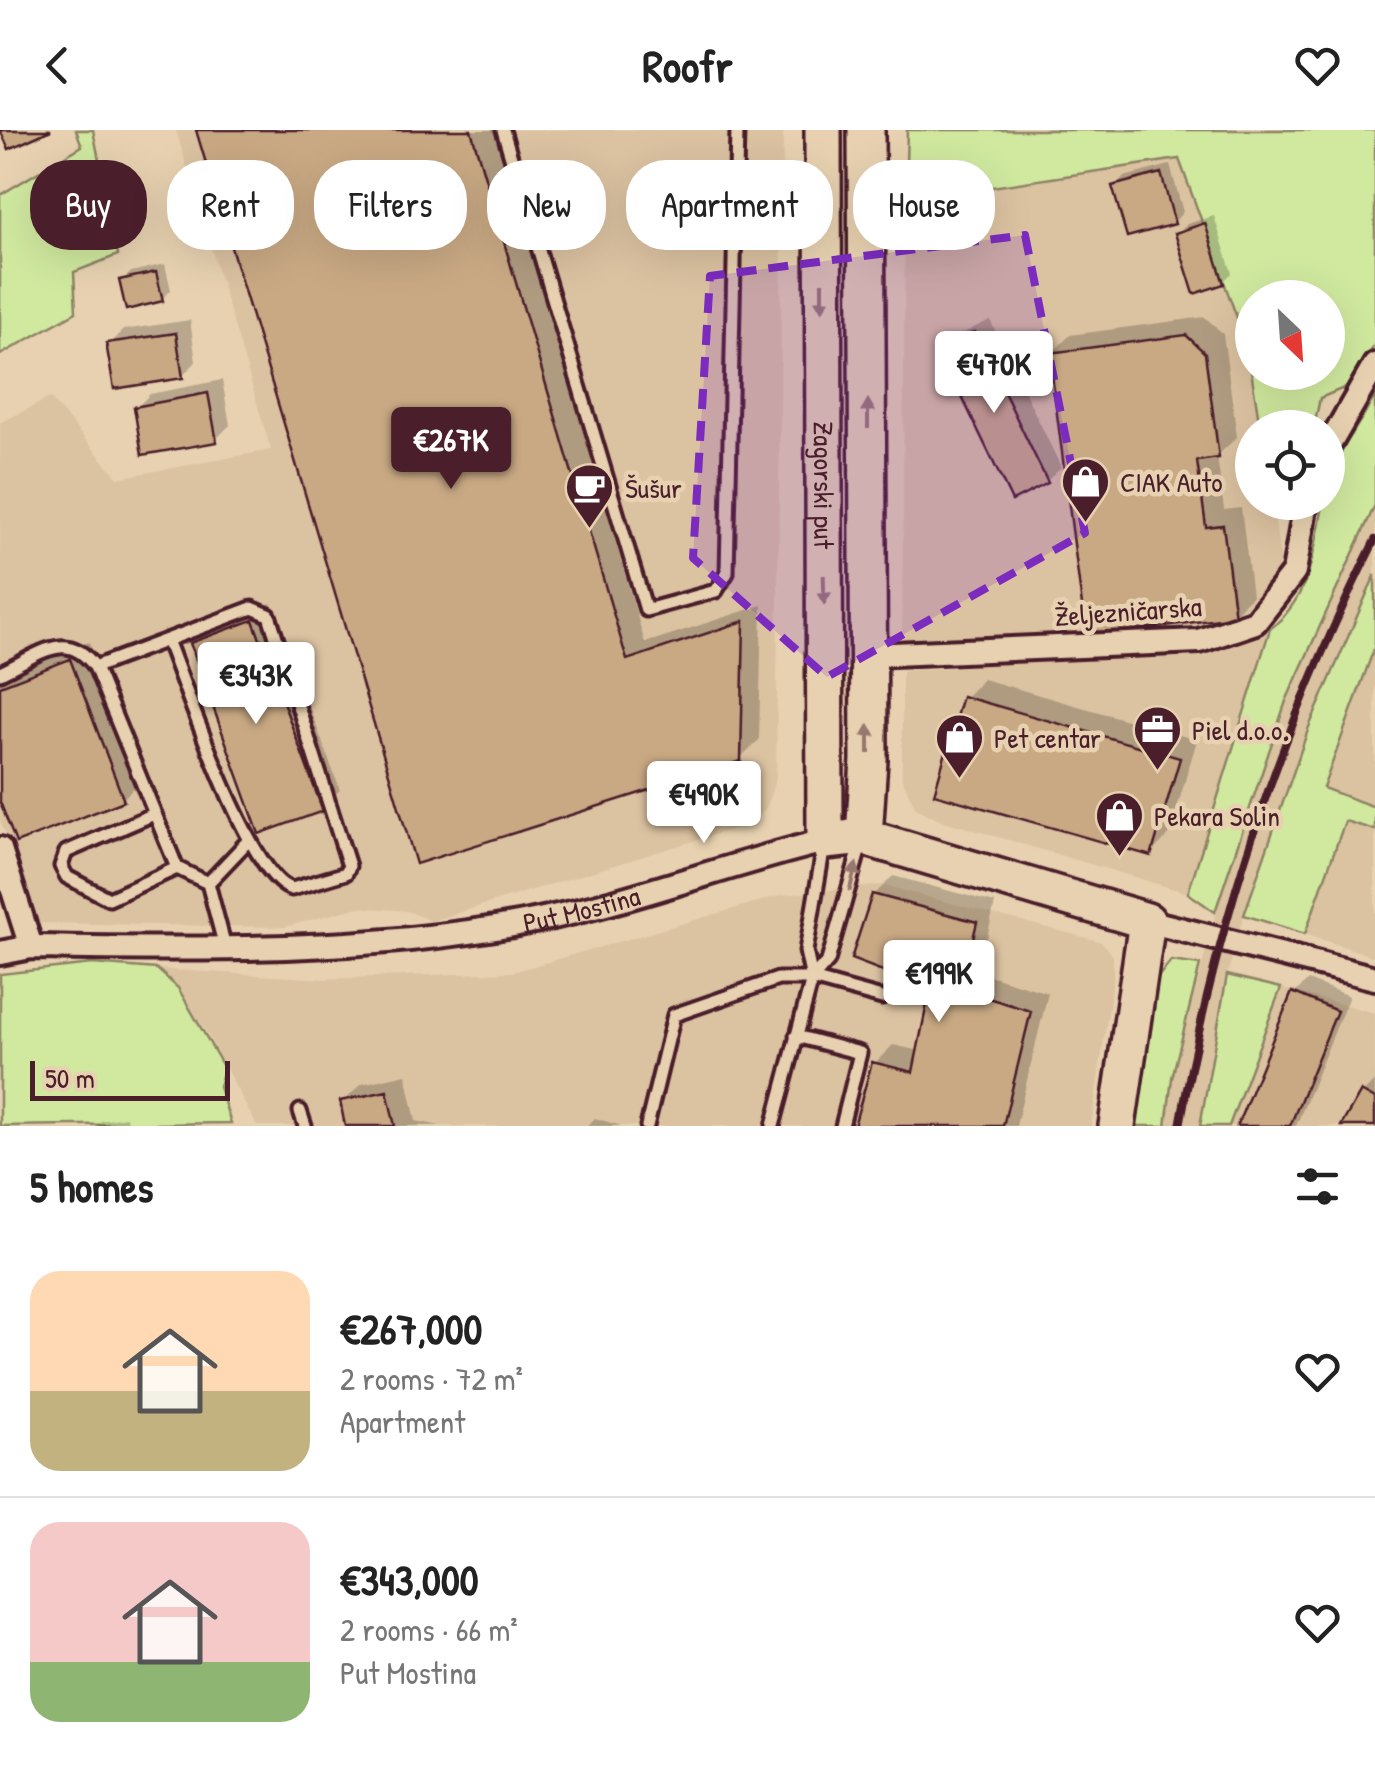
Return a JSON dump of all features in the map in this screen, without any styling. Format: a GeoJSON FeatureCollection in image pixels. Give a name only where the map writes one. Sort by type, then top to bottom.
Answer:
{"type":"FeatureCollection","features":[{"type":"Feature","properties":{"kind":"main road","name":"Zagorski put"},"geometry":{"type":"LineString","coordinates":[[822,130],[825,841]]}},
{"type":"Feature","properties":{"kind":"main road","name":"Zagorski put"},"geometry":{"type":"LineString","coordinates":[[864,836],[869,655],[866,130]]}},
{"type":"Feature","properties":{"kind":"main road","name":"Put Mostina"},"geometry":{"type":"LineString","coordinates":[[825,841],[864,836],[1147,921]]}},
{"type":"Feature","properties":{"kind":"main road"},"geometry":{"type":"LineString","coordinates":[[1117,1126],[1147,921]]}},
{"type":"Feature","properties":{"kind":"street"},"geometry":{"type":"LineString","coordinates":[[1345,418],[1375,365]]}},
{"type":"Feature","properties":{"kind":"street","name":"Željezničarska"},"geometry":{"type":"LineString","coordinates":[[869,655],[1199,641],[1255,622],[1294,572],[1303,520]]}},
{"type":"Feature","properties":{"kind":"street","name":"Put Mostina"},"geometry":{"type":"LineString","coordinates":[[0,953],[31,947],[225,947],[394,938],[539,920],[825,841]]}},
{"type":"Feature","properties":{"kind":"street"},"geometry":{"type":"LineString","coordinates":[[0,850],[31,947]]}},
{"type":"Feature","properties":{"kind":"street","name":"Put Mostina"},"geometry":{"type":"LineString","coordinates":[[1147,921],[1375,978]]}},
{"type":"Feature","properties":{"kind":"lane"},"geometry":{"type":"LineString","coordinates":[[503,130],[646,610],[716,591],[727,574],[736,130]]}},
{"type":"Feature","properties":{"kind":"lane"},"geometry":{"type":"LineString","coordinates":[[94,668],[166,640],[252,608],[270,615],[349,866],[338,878],[284,888],[248,842],[166,640]]}},
{"type":"Feature","properties":{"kind":"lane"},"geometry":{"type":"LineString","coordinates":[[0,673],[63,645],[82,650],[94,668],[177,868],[208,884],[225,947]]}},
{"type":"Feature","properties":{"kind":"lane"},"geometry":{"type":"LineString","coordinates":[[154,814],[66,852],[60,866],[67,878],[109,899],[177,868]]}},
{"type":"Feature","properties":{"kind":"lane"},"geometry":{"type":"LineString","coordinates":[[773,1126],[812,979],[828,961],[864,836]]}},
{"type":"Feature","properties":{"kind":"lane"},"geometry":{"type":"LineString","coordinates":[[812,979],[806,951],[825,841]]}},
{"type":"Feature","properties":{"kind":"lane"},"geometry":{"type":"LineString","coordinates":[[208,884],[248,842]]}},
{"type":"Feature","properties":{"kind":"lane"},"geometry":{"type":"LineString","coordinates":[[647,1126],[674,1014],[778,979],[812,979],[882,998]]}},
{"type":"Feature","properties":{"kind":"lane"},"geometry":{"type":"LineString","coordinates":[[796,1036],[860,1053],[842,1126]]}},
{"type":"Feature","properties":{"kind":"lane"},"geometry":{"type":"LineString","coordinates":[[300,1111],[305,1126]]}},
{"type":"Feature","properties":{"kind":"highlighted area"},"geometry":{"type":"Polygon","coordinates":[[[1025,235],[1085,533],[827,677],[693,558],[710,276],[1025,235]]]}},
{"type":"Feature","properties":{"kind":"shaded area"},"geometry":{"type":"Polygon","coordinates":[[[176,130],[783,130],[783,160],[626,160],[626,250],[782,250],[776,777],[766,808],[756,818],[742,826],[431,921],[407,911],[359,907],[284,927],[38,923],[0,820],[0,423],[50,398],[118,478],[271,450],[212,250],[294,250],[294,160],[185,160],[176,130]]]}},
{"type":"Feature","properties":{"kind":"shaded area"},"geometry":{"type":"Polygon","coordinates":[[[1179,159],[1235,312],[1235,390],[1254,390],[1257,410],[1235,410],[1235,520],[1275,520],[1282,570],[1253,611],[1218,628],[1116,638],[902,645],[905,250],[995,250],[995,187],[1179,159]]]}},
{"type":"Feature","properties":{"kind":"shaded area"},"geometry":{"type":"Polygon","coordinates":[[[1375,505],[1375,575],[1309,727],[1244,915],[1227,975],[1200,1126],[1166,1126],[1172,1078],[1225,879],[1286,701],[1375,505]]]}},
{"type":"Feature","properties":{"kind":"shaded area"},"geometry":{"type":"Polygon","coordinates":[[[1270,629],[1188,893],[937,819],[916,808],[902,779],[902,671],[1194,651],[1270,629]]]}},
{"type":"Feature","properties":{"kind":"shaded area"},"geometry":{"type":"Polygon","coordinates":[[[1375,646],[1375,807],[1323,789],[1375,646]]]}},
{"type":"Feature","properties":{"kind":"shaded area"},"geometry":{"type":"Polygon","coordinates":[[[1345,820],[1375,830],[1375,957],[1305,934],[1345,820]]]}},
{"type":"Feature","properties":{"kind":"shaded area"},"geometry":{"type":"Polygon","coordinates":[[[881,885],[1102,942],[1113,956],[1113,979],[1091,1126],[257,1126],[203,1026],[157,969],[324,979],[513,972],[782,895],[881,885]]]}},
{"type":"Feature","properties":{"kind":"shaded area"},"geometry":{"type":"Polygon","coordinates":[[[1281,988],[1375,1013],[1375,1126],[1229,1126],[1281,988]]]}},
{"type":"Feature","properties":{"kind":"green space"},"geometry":{"type":"Polygon","coordinates":[[[76,130],[93,130],[99,160],[59,160],[82,146],[76,130]]]}},
{"type":"Feature","properties":{"kind":"green space"},"geometry":{"type":"Polygon","coordinates":[[[907,130],[1375,130],[1375,344],[1351,385],[1345,388],[1345,280],[1235,280],[1235,312],[1179,159],[995,187],[995,160],[906,160],[907,130]]]}},
{"type":"Feature","properties":{"kind":"green space"},"geometry":{"type":"Polygon","coordinates":[[[30,177],[30,250],[117,250],[118,255],[74,272],[76,312],[0,355],[0,195],[30,177]]]}},
{"type":"Feature","properties":{"kind":"green space"},"geometry":{"type":"Polygon","coordinates":[[[1254,390],[1339,390],[1320,398],[1318,410],[1257,410],[1254,390]]]}},
{"type":"Feature","properties":{"kind":"green space"},"geometry":{"type":"Polygon","coordinates":[[[1375,396],[1375,505],[1286,701],[1215,912],[1188,893],[1270,629],[1298,597],[1320,520],[1345,520],[1345,446],[1375,396]]]}},
{"type":"Feature","properties":{"kind":"green space"},"geometry":{"type":"Polygon","coordinates":[[[1375,575],[1375,646],[1323,788],[1375,807],[1375,830],[1345,821],[1305,934],[1244,915],[1309,727],[1375,575]]]}},
{"type":"Feature","properties":{"kind":"green space"},"geometry":{"type":"Polygon","coordinates":[[[1171,961],[1200,965],[1172,1078],[1166,1126],[1132,1126],[1158,977],[1171,961]]]}},
{"type":"Feature","properties":{"kind":"green space"},"geometry":{"type":"Polygon","coordinates":[[[92,964],[157,969],[178,988],[224,1068],[219,1087],[231,1123],[0,1126],[0,974],[92,964]]]}},
{"type":"Feature","properties":{"kind":"green space"},"geometry":{"type":"Polygon","coordinates":[[[1227,975],[1281,988],[1229,1126],[1200,1126],[1227,975]]]}},
{"type":"Feature","properties":{"kind":"building"},"geometry":{"type":"Polygon","coordinates":[[[0,130],[51,130],[9,149],[0,130]]]}},
{"type":"Feature","properties":{"kind":"building"},"geometry":{"type":"Polygon","coordinates":[[[196,130],[471,130],[487,184],[487,250],[506,250],[627,660],[744,621],[741,761],[416,864],[232,250],[294,250],[294,160],[205,160],[196,130]]]}},
{"type":"Feature","properties":{"kind":"building"},"geometry":{"type":"Polygon","coordinates":[[[1161,173],[1175,224],[1127,237],[1112,186],[1161,173]]]}},
{"type":"Feature","properties":{"kind":"building"},"geometry":{"type":"Polygon","coordinates":[[[1205,223],[1224,284],[1194,294],[1175,233],[1205,223]]]}},
{"type":"Feature","properties":{"kind":"building"},"geometry":{"type":"Polygon","coordinates":[[[156,272],[163,301],[126,310],[119,280],[156,272]]]}},
{"type":"Feature","properties":{"kind":"building"},"geometry":{"type":"Polygon","coordinates":[[[975,332],[1048,483],[1012,501],[939,349],[975,332]]]}},
{"type":"Feature","properties":{"kind":"building"},"geometry":{"type":"Polygon","coordinates":[[[176,333],[183,378],[114,389],[106,343],[176,333]]]}},
{"type":"Feature","properties":{"kind":"building"},"geometry":{"type":"Polygon","coordinates":[[[1186,335],[1205,353],[1219,458],[1197,461],[1206,527],[1223,525],[1235,617],[1086,636],[1049,353],[1186,335]]]}},
{"type":"Feature","properties":{"kind":"building"},"geometry":{"type":"Polygon","coordinates":[[[208,393],[217,442],[142,455],[134,407],[208,393]]]}},
{"type":"Feature","properties":{"kind":"building"},"geometry":{"type":"Polygon","coordinates":[[[253,620],[323,811],[259,834],[190,643],[253,620]]]}},
{"type":"Feature","properties":{"kind":"building"},"geometry":{"type":"Polygon","coordinates":[[[70,659],[124,801],[16,843],[0,802],[0,686],[70,659]]]}},
{"type":"Feature","properties":{"kind":"building"},"geometry":{"type":"Polygon","coordinates":[[[962,696],[1180,758],[1151,856],[934,794],[962,696]]]}},
{"type":"Feature","properties":{"kind":"building"},"geometry":{"type":"Polygon","coordinates":[[[872,894],[977,922],[961,990],[1031,1011],[1003,1126],[854,1126],[872,1062],[913,1072],[930,989],[851,959],[872,894]]]}},
{"type":"Feature","properties":{"kind":"building"},"geometry":{"type":"Polygon","coordinates":[[[1292,992],[1337,1011],[1290,1126],[1237,1126],[1292,992]]]}},
{"type":"Feature","properties":{"kind":"building"},"geometry":{"type":"Polygon","coordinates":[[[387,1091],[395,1126],[345,1126],[340,1101],[387,1091]]]}},
{"type":"Feature","properties":{"kind":"building"},"geometry":{"type":"Polygon","coordinates":[[[1361,1091],[1375,1099],[1375,1126],[1341,1126],[1361,1091]]]}},
{"type":"Feature","properties":{"kind":"railway"},"geometry":{"type":"LineString","coordinates":[[1180,1126],[1213,974],[1256,826],[1310,681],[1375,540]]}},
{"type":"Feature","properties":{"kind":"place","name":"CIAK Auto"},"geometry":{"type":"Point","coordinates":[1085,524]}},
{"type":"Feature","properties":{"kind":"place","name":"Šušur"},"geometry":{"type":"Point","coordinates":[590,530]}},
{"type":"Feature","properties":{"kind":"place","name":"Piel d.o.o."},"geometry":{"type":"Point","coordinates":[1157,772]}},
{"type":"Feature","properties":{"kind":"place","name":"Pet centar"},"geometry":{"type":"Point","coordinates":[959,780]}},
{"type":"Feature","properties":{"kind":"place","name":"Pekara Solin"},"geometry":{"type":"Point","coordinates":[1119,858]}}]}
